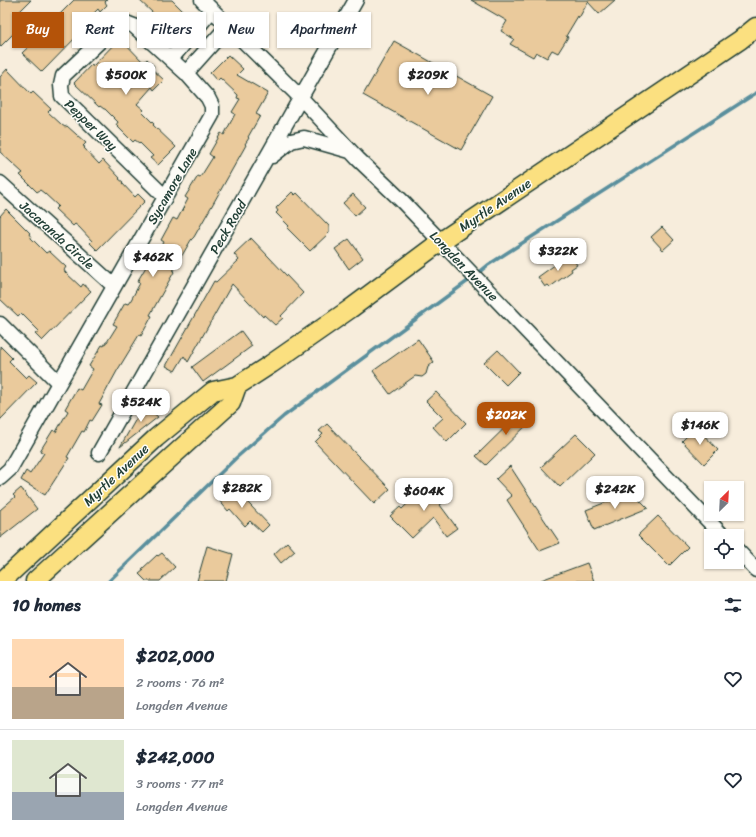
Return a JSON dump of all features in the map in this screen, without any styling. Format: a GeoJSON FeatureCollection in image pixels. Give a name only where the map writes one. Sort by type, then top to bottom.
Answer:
{"type":"FeatureCollection","features":[{"type":"Feature","properties":{"kind":"main road","name":"Myrtle Avenue"},"geometry":{"type":"LineString","coordinates":[[5,580],[156,438],[213,391],[237,386],[313,335],[440,242],[623,120],[740,40],[756,27]]}},
{"type":"Feature","properties":{"kind":"main road","name":"Myrtle Avenue"},"geometry":{"type":"LineString","coordinates":[[35,581],[231,403],[237,386]]}},
{"type":"Feature","properties":{"kind":"street","name":"Longden Avenue"},"geometry":{"type":"LineString","coordinates":[[202,0],[212,10]]}},
{"type":"Feature","properties":{"kind":"street","name":"Peck Road"},"geometry":{"type":"LineString","coordinates":[[100,453],[267,160],[356,0]]}},
{"type":"Feature","properties":{"kind":"street"},"geometry":{"type":"LineString","coordinates":[[171,59],[212,10]]}},
{"type":"Feature","properties":{"kind":"street","name":"Pepper Way"},"geometry":{"type":"LineString","coordinates":[[165,197],[62,96],[61,85],[63,76],[118,24],[126,23],[134,26],[186,73]]}},
{"type":"Feature","properties":{"kind":"street"},"geometry":{"type":"LineString","coordinates":[[623,120],[756,36]]}},
{"type":"Feature","properties":{"kind":"street"},"geometry":{"type":"LineString","coordinates":[[186,73],[214,42]]}},
{"type":"Feature","properties":{"kind":"street","name":"Longden Avenue"},"geometry":{"type":"LineString","coordinates":[[250,48],[301,98],[350,151],[402,202],[716,529]]}},
{"type":"Feature","properties":{"kind":"street","name":"Sycamore Lane"},"geometry":{"type":"LineString","coordinates":[[0,478],[10,469],[212,115],[212,106],[208,98],[186,73]]}},
{"type":"Feature","properties":{"kind":"street"},"geometry":{"type":"LineString","coordinates":[[267,160],[291,141],[304,138],[350,151]]}},
{"type":"Feature","properties":{"kind":"street","name":"Jacaranda Circle"},"geometry":{"type":"LineString","coordinates":[[0,183],[114,286]]}},
{"type":"Feature","properties":{"kind":"street"},"geometry":{"type":"LineString","coordinates":[[0,324],[59,383]]}},
{"type":"Feature","properties":{"kind":"street"},"geometry":{"type":"LineString","coordinates":[[744,557],[756,570]]}},
{"type":"Feature","properties":{"kind":"building"},"geometry":{"type":"Polygon","coordinates":[[[0,0],[31,0],[19,12],[12,12],[12,35],[0,47],[0,0]]]}},
{"type":"Feature","properties":{"kind":"building"},"geometry":{"type":"Polygon","coordinates":[[[74,0],[107,0],[105,2],[107,5],[100,12],[98,9],[95,12],[72,12],[72,41],[42,72],[22,53],[27,48],[64,48],[64,12],[62,12],[74,0]]]}},
{"type":"Feature","properties":{"kind":"building"},"geometry":{"type":"Polygon","coordinates":[[[139,0],[172,0],[184,12],[152,12],[139,0]]]}},
{"type":"Feature","properties":{"kind":"building"},"geometry":{"type":"Polygon","coordinates":[[[471,0],[615,0],[599,14],[588,2],[566,36],[568,37],[558,53],[552,50],[547,58],[536,52],[533,57],[510,44],[514,39],[501,31],[507,21],[471,0]]]}},
{"type":"Feature","properties":{"kind":"building"},"geometry":{"type":"Polygon","coordinates":[[[394,41],[492,96],[461,150],[363,95],[394,41]]]}},
{"type":"Feature","properties":{"kind":"building"},"geometry":{"type":"Polygon","coordinates":[[[129,47],[144,63],[147,59],[154,66],[152,69],[164,80],[154,90],[152,87],[137,104],[144,110],[142,112],[154,124],[153,125],[176,147],[158,165],[150,158],[153,156],[139,142],[135,140],[133,142],[116,125],[118,122],[105,109],[100,106],[99,107],[74,83],[92,64],[93,66],[110,48],[129,47]]]}},
{"type":"Feature","properties":{"kind":"building"},"geometry":{"type":"Polygon","coordinates":[[[228,55],[243,69],[237,75],[268,93],[256,114],[260,116],[248,137],[249,138],[245,144],[246,145],[173,271],[174,272],[150,315],[152,316],[141,336],[139,335],[99,404],[102,405],[92,421],[90,420],[84,432],[82,431],[67,457],[69,458],[45,495],[21,480],[26,471],[30,474],[44,453],[40,451],[53,430],[56,432],[68,411],[65,409],[77,388],[81,390],[93,369],[89,366],[102,345],[104,346],[117,326],[113,324],[125,303],[128,304],[131,300],[140,283],[137,282],[150,260],[152,262],[155,258],[164,242],[161,240],[173,218],[177,220],[188,199],[185,197],[198,176],[200,177],[213,157],[209,154],[221,133],[224,135],[235,114],[232,112],[240,99],[237,98],[238,95],[220,78],[217,81],[210,73],[228,55]]]}},
{"type":"Feature","properties":{"kind":"building"},"geometry":{"type":"Polygon","coordinates":[[[7,69],[31,94],[33,92],[51,109],[48,112],[62,125],[65,127],[67,126],[86,143],[83,146],[85,147],[84,148],[99,164],[103,160],[135,197],[138,194],[145,201],[97,250],[90,243],[92,241],[79,227],[75,224],[73,226],[55,209],[58,206],[44,193],[40,190],[37,192],[20,175],[23,173],[0,152],[0,77],[7,69]]]}},
{"type":"Feature","properties":{"kind":"building"},"geometry":{"type":"Polygon","coordinates":[[[292,192],[295,195],[297,193],[329,226],[329,233],[310,251],[287,228],[289,226],[276,213],[278,211],[276,208],[292,192]]]}},
{"type":"Feature","properties":{"kind":"building"},"geometry":{"type":"Polygon","coordinates":[[[353,194],[365,207],[355,216],[343,203],[353,194]]]}},
{"type":"Feature","properties":{"kind":"building"},"geometry":{"type":"Polygon","coordinates":[[[6,209],[30,233],[31,238],[46,253],[49,251],[66,267],[64,270],[65,272],[81,287],[83,284],[91,291],[42,341],[35,334],[39,331],[21,313],[18,316],[0,299],[0,216],[6,209]]]}},
{"type":"Feature","properties":{"kind":"building"},"geometry":{"type":"Polygon","coordinates":[[[662,227],[674,240],[663,250],[651,237],[662,227]]]}},
{"type":"Feature","properties":{"kind":"building"},"geometry":{"type":"Polygon","coordinates":[[[251,238],[303,293],[281,316],[283,318],[275,325],[264,315],[263,317],[232,284],[188,362],[184,356],[175,371],[166,366],[214,281],[216,282],[239,260],[234,254],[251,238]]]}},
{"type":"Feature","properties":{"kind":"building"},"geometry":{"type":"Polygon","coordinates":[[[349,239],[363,258],[349,269],[335,249],[349,239]]]}},
{"type":"Feature","properties":{"kind":"building"},"geometry":{"type":"Polygon","coordinates":[[[570,254],[577,265],[571,269],[572,271],[550,287],[548,285],[545,287],[538,277],[570,254]]]}},
{"type":"Feature","properties":{"kind":"building"},"geometry":{"type":"Polygon","coordinates":[[[241,331],[252,346],[203,382],[192,367],[241,331]]]}},
{"type":"Feature","properties":{"kind":"building"},"geometry":{"type":"Polygon","coordinates":[[[418,339],[434,362],[428,367],[426,374],[422,377],[415,376],[390,394],[373,371],[418,339]]]}},
{"type":"Feature","properties":{"kind":"building"},"geometry":{"type":"Polygon","coordinates":[[[0,346],[12,358],[9,361],[26,378],[29,375],[37,382],[0,420],[0,346]]]}},
{"type":"Feature","properties":{"kind":"building"},"geometry":{"type":"Polygon","coordinates":[[[498,350],[519,372],[506,385],[484,363],[498,350]]]}},
{"type":"Feature","properties":{"kind":"building"},"geometry":{"type":"Polygon","coordinates":[[[436,392],[466,423],[447,442],[433,427],[443,418],[426,401],[436,392]]]}},
{"type":"Feature","properties":{"kind":"building"},"geometry":{"type":"Polygon","coordinates":[[[144,405],[158,417],[120,447],[144,405]]]}},
{"type":"Feature","properties":{"kind":"building"},"geometry":{"type":"Polygon","coordinates":[[[527,406],[536,416],[486,465],[476,456],[527,406]]]}},
{"type":"Feature","properties":{"kind":"building"},"geometry":{"type":"Polygon","coordinates":[[[327,424],[390,489],[374,504],[315,442],[323,434],[319,431],[327,424]]]}},
{"type":"Feature","properties":{"kind":"building"},"geometry":{"type":"Polygon","coordinates":[[[696,427],[718,450],[704,464],[682,441],[696,427]]]}},
{"type":"Feature","properties":{"kind":"building"},"geometry":{"type":"Polygon","coordinates":[[[576,434],[595,453],[560,487],[541,467],[576,434]]]}},
{"type":"Feature","properties":{"kind":"building"},"geometry":{"type":"Polygon","coordinates":[[[510,466],[560,543],[540,551],[507,500],[512,496],[496,479],[510,466]]]}},
{"type":"Feature","properties":{"kind":"building"},"geometry":{"type":"Polygon","coordinates":[[[432,480],[448,498],[440,505],[457,528],[446,536],[433,518],[412,538],[390,516],[400,507],[402,509],[432,480]]]}},
{"type":"Feature","properties":{"kind":"building"},"geometry":{"type":"Polygon","coordinates":[[[232,486],[269,525],[262,532],[250,521],[245,526],[230,509],[228,511],[218,499],[232,486]]]}},
{"type":"Feature","properties":{"kind":"building"},"geometry":{"type":"Polygon","coordinates":[[[21,488],[37,509],[0,538],[0,510],[15,497],[13,495],[21,488]]]}},
{"type":"Feature","properties":{"kind":"building"},"geometry":{"type":"Polygon","coordinates":[[[632,492],[648,508],[594,530],[586,510],[632,492]]]}},
{"type":"Feature","properties":{"kind":"building"},"geometry":{"type":"Polygon","coordinates":[[[658,516],[688,547],[669,566],[638,535],[658,516]]]}},
{"type":"Feature","properties":{"kind":"building"},"geometry":{"type":"Polygon","coordinates":[[[287,542],[295,551],[281,563],[274,554],[287,542]]]}},
{"type":"Feature","properties":{"kind":"building"},"geometry":{"type":"Polygon","coordinates":[[[207,546],[233,554],[226,581],[197,581],[207,546]]]}},
{"type":"Feature","properties":{"kind":"building"},"geometry":{"type":"Polygon","coordinates":[[[162,553],[175,567],[160,581],[146,581],[139,574],[144,570],[142,569],[157,555],[158,556],[162,553]]]}},
{"type":"Feature","properties":{"kind":"building"},"geometry":{"type":"Polygon","coordinates":[[[587,563],[594,581],[541,581],[541,580],[587,563]]]}},
{"type":"Feature","properties":{"kind":"waterway"},"geometry":{"type":"LineString","coordinates":[[477,274],[488,265],[756,93]]}},
{"type":"Feature","properties":{"kind":"waterway"},"geometry":{"type":"LineString","coordinates":[[109,581],[236,458],[284,416],[472,278]]}}]}
